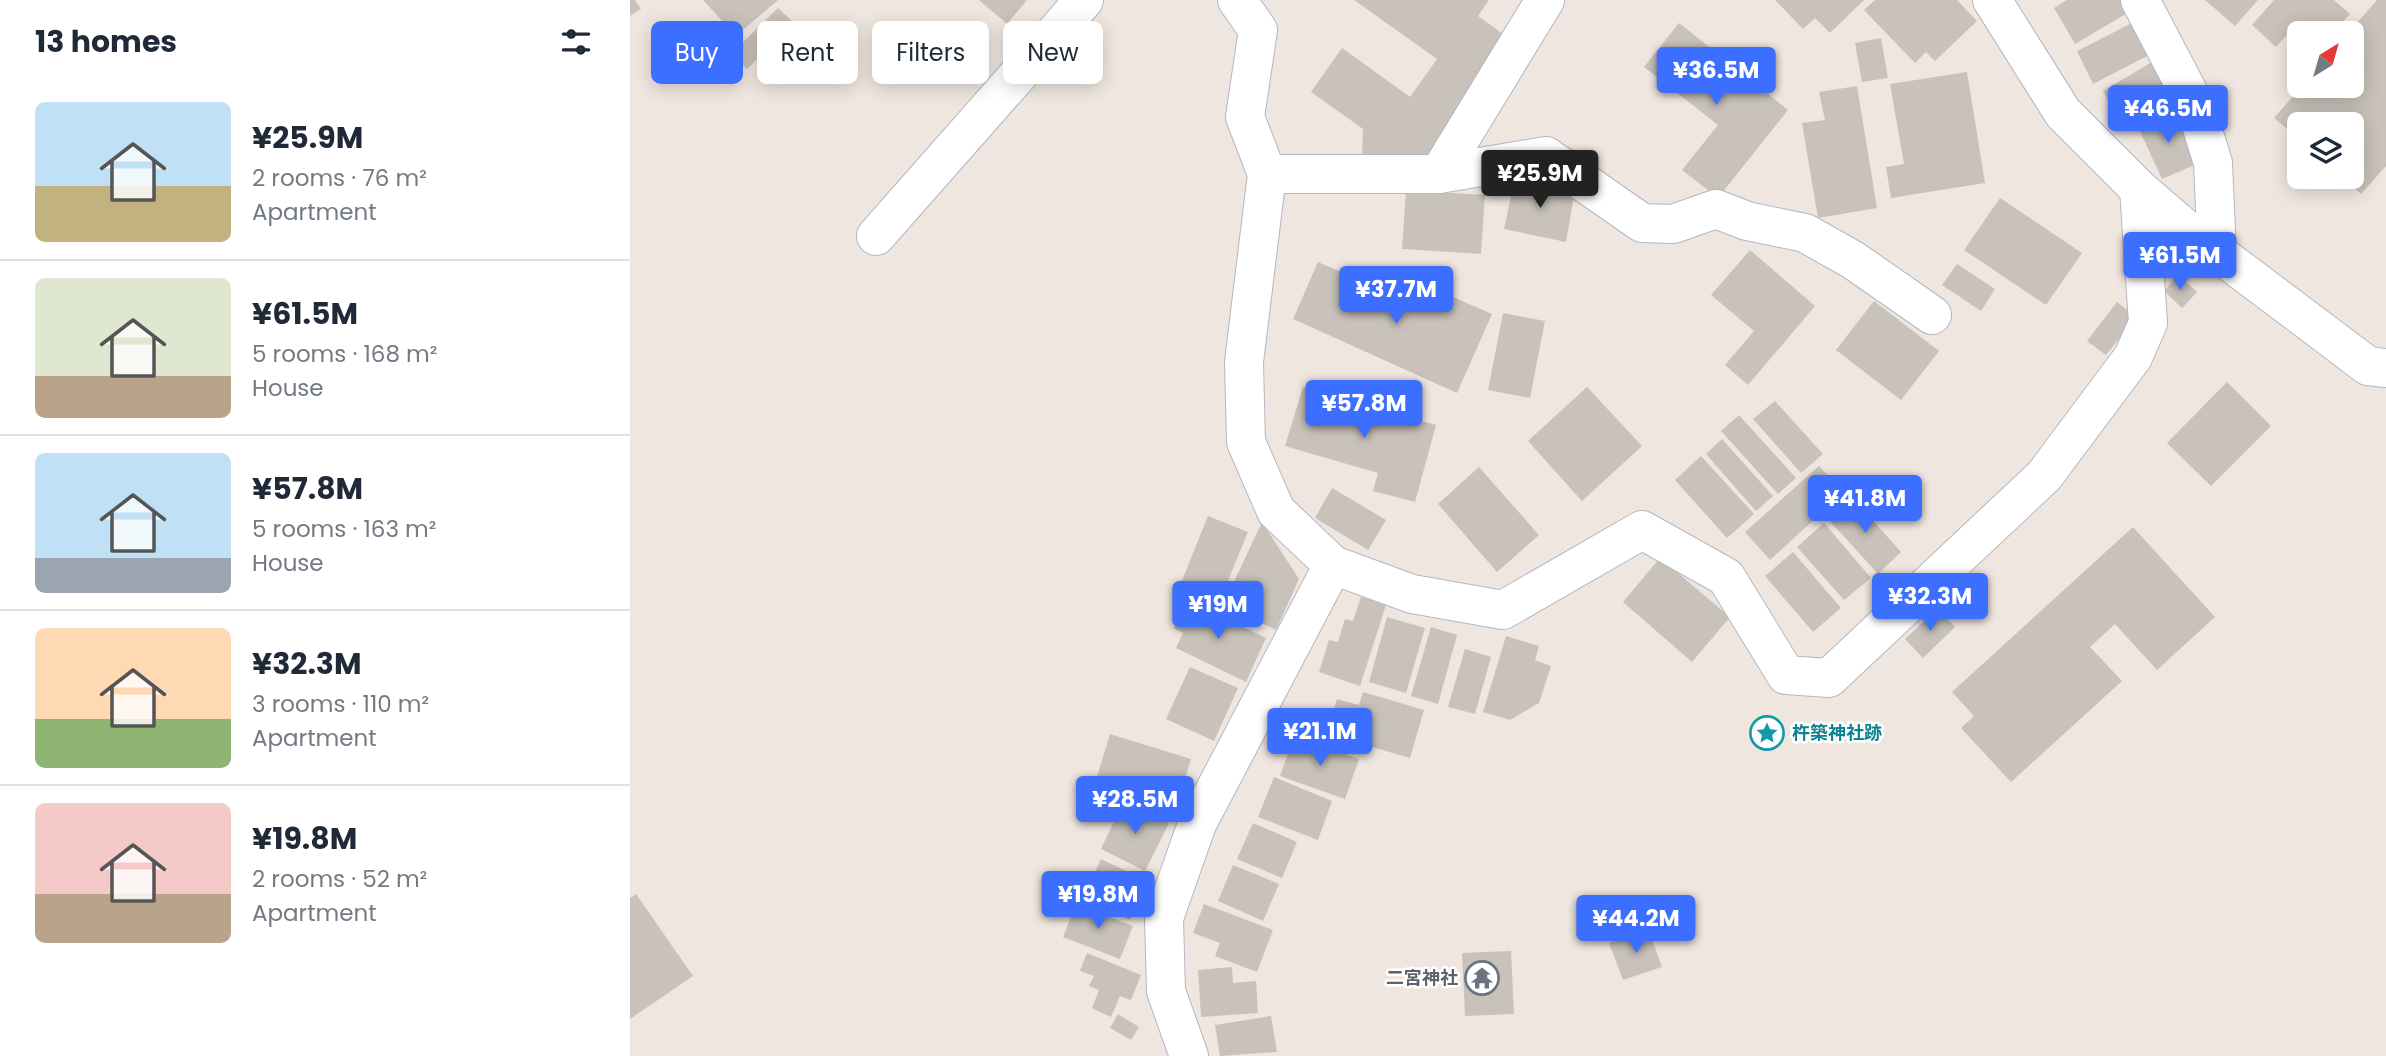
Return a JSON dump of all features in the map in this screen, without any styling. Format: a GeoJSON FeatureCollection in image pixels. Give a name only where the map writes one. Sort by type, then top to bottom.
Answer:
{"type":"FeatureCollection","features":[{"type":"Feature","properties":{"kind":"street"},"geometry":{"type":"LineString","coordinates":[[876,236],[1084,0]]}},
{"type":"Feature","properties":{"kind":"street"},"geometry":{"type":"LineString","coordinates":[[1237,0],[1258,30],[1245,117],[1266,174],[1244,362],[1246,442],[1276,512],[1333,565],[1412,594],[1503,610],[1642,530],[1726,577],[1786,675],[1829,678],[2044,476],[2133,357],[2148,323],[2139,189]]}},
{"type":"Feature","properties":{"kind":"street"},"geometry":{"type":"LineString","coordinates":[[1439,174],[1545,0]]}},
{"type":"Feature","properties":{"kind":"street"},"geometry":{"type":"LineString","coordinates":[[1992,0],[2063,113],[2139,189],[2217,253],[2368,366],[2386,368]]}},
{"type":"Feature","properties":{"kind":"street"},"geometry":{"type":"LineString","coordinates":[[2140,0],[2194,105],[2213,163],[2217,253]]}},
{"type":"Feature","properties":{"kind":"street"},"geometry":{"type":"LineString","coordinates":[[1266,174],[1439,174],[1546,156],[1642,223],[1672,224],[1716,209],[1747,221],[1805,233],[1853,260],[1932,316]]}},
{"type":"Feature","properties":{"kind":"street"},"geometry":{"type":"LineString","coordinates":[[1189,1056],[1166,991],[1164,918],[1197,824],[1333,565]]}},
{"type":"Feature","properties":{"kind":"building"},"geometry":{"type":"Polygon","coordinates":[[[630,0],[635,0],[641,9],[630,16],[630,0]]]}},
{"type":"Feature","properties":{"kind":"building"},"geometry":{"type":"Polygon","coordinates":[[[703,0],[778,0],[743,30],[743,21],[722,21],[703,0]]]}},
{"type":"Feature","properties":{"kind":"building"},"geometry":{"type":"Polygon","coordinates":[[[979,0],[1027,0],[1010,21],[1004,21],[979,0]]]}},
{"type":"Feature","properties":{"kind":"building"},"geometry":{"type":"Polygon","coordinates":[[[1354,0],[1489,0],[1478,16],[1514,42],[1433,156],[1362,154],[1363,129],[1311,92],[1342,48],[1410,97],[1437,59],[1354,0]]]}},
{"type":"Feature","properties":{"kind":"building"},"geometry":{"type":"Polygon","coordinates":[[[1775,0],[1864,0],[1830,33],[1815,18],[1803,29],[1775,0]]]}},
{"type":"Feature","properties":{"kind":"building"},"geometry":{"type":"Polygon","coordinates":[[[1875,0],[1957,0],[1977,21],[1935,61],[1926,52],[1915,63],[1864,10],[1875,0]]]}},
{"type":"Feature","properties":{"kind":"building"},"geometry":{"type":"Polygon","coordinates":[[[2067,0],[2122,0],[2129,12],[2075,44],[2054,8],[2067,0]]]}},
{"type":"Feature","properties":{"kind":"building"},"geometry":{"type":"Polygon","coordinates":[[[2205,0],[2258,0],[2235,26],[2205,0]]]}},
{"type":"Feature","properties":{"kind":"building"},"geometry":{"type":"Polygon","coordinates":[[[2274,0],[2334,0],[2350,14],[2344,21],[2287,21],[2287,35],[2276,47],[2252,25],[2274,0]]]}},
{"type":"Feature","properties":{"kind":"building"},"geometry":{"type":"Polygon","coordinates":[[[2377,0],[2386,0],[2386,166],[2361,194],[2355,189],[2364,189],[2364,112],[2287,112],[2287,129],[2274,118],[2292,98],[2364,98],[2364,21],[2359,21],[2377,0]]]}},
{"type":"Feature","properties":{"kind":"building"},"geometry":{"type":"Polygon","coordinates":[[[778,8],[792,21],[765,21],[778,8]]]}},
{"type":"Feature","properties":{"kind":"building"},"geometry":{"type":"Polygon","coordinates":[[[2134,22],[2151,54],[2093,84],[2077,51],[2134,22]]]}},
{"type":"Feature","properties":{"kind":"building"},"geometry":{"type":"Polygon","coordinates":[[[1679,23],[1788,110],[1718,198],[1682,170],[1718,125],[1644,67],[1679,23]]]}},
{"type":"Feature","properties":{"kind":"building"},"geometry":{"type":"Polygon","coordinates":[[[757,29],[757,59],[747,69],[743,65],[743,42],[757,29]]]}},
{"type":"Feature","properties":{"kind":"building"},"geometry":{"type":"Polygon","coordinates":[[[1881,38],[1888,78],[1862,82],[1855,43],[1881,38]]]}},
{"type":"Feature","properties":{"kind":"building"},"geometry":{"type":"Polygon","coordinates":[[[2152,62],[2172,97],[2122,126],[2103,91],[2152,62]]]}},
{"type":"Feature","properties":{"kind":"building"},"geometry":{"type":"Polygon","coordinates":[[[1967,72],[1985,183],[1891,198],[1886,167],[1904,164],[1890,84],[1967,72]]]}},
{"type":"Feature","properties":{"kind":"building"},"geometry":{"type":"Polygon","coordinates":[[[1857,86],[1877,208],[1818,218],[1802,123],[1825,120],[1819,92],[1857,86]]]}},
{"type":"Feature","properties":{"kind":"building"},"geometry":{"type":"Polygon","coordinates":[[[2174,112],[2197,164],[2162,179],[2138,127],[2174,112]]]}},
{"type":"Feature","properties":{"kind":"building"},"geometry":{"type":"Polygon","coordinates":[[[1515,177],[1575,190],[1566,242],[1504,229],[1515,177]]]}},
{"type":"Feature","properties":{"kind":"building"},"geometry":{"type":"Polygon","coordinates":[[[1406,190],[1485,195],[1481,254],[1402,249],[1406,190]]]}},
{"type":"Feature","properties":{"kind":"building"},"geometry":{"type":"Polygon","coordinates":[[[2000,198],[2082,253],[2046,305],[1964,250],[2000,198]]]}},
{"type":"Feature","properties":{"kind":"building"},"geometry":{"type":"Polygon","coordinates":[[[1750,250],[1815,306],[1748,385],[1725,365],[1754,331],[1711,295],[1750,250]]]}},
{"type":"Feature","properties":{"kind":"building"},"geometry":{"type":"Polygon","coordinates":[[[1318,262],[1427,310],[1437,290],[1492,314],[1457,393],[1293,319],[1318,262]]]}},
{"type":"Feature","properties":{"kind":"building"},"geometry":{"type":"Polygon","coordinates":[[[1957,264],[1995,289],[1981,311],[1942,285],[1957,264]]]}},
{"type":"Feature","properties":{"kind":"building"},"geometry":{"type":"Polygon","coordinates":[[[2178,275],[2197,292],[2182,308],[2164,291],[2178,275]]]}},
{"type":"Feature","properties":{"kind":"building"},"geometry":{"type":"Polygon","coordinates":[[[1874,301],[1939,351],[1901,400],[1836,350],[1874,301]]]}},
{"type":"Feature","properties":{"kind":"building"},"geometry":{"type":"Polygon","coordinates":[[[2117,302],[2136,317],[2106,355],[2087,341],[2117,302]]]}},
{"type":"Feature","properties":{"kind":"building"},"geometry":{"type":"Polygon","coordinates":[[[1503,313],[1545,321],[1530,398],[1488,390],[1503,313]]]}},
{"type":"Feature","properties":{"kind":"building"},"geometry":{"type":"Polygon","coordinates":[[[2227,382],[2271,426],[2211,486],[2167,443],[2227,382]]]}},
{"type":"Feature","properties":{"kind":"building"},"geometry":{"type":"Polygon","coordinates":[[[1303,387],[1436,425],[1415,502],[1373,491],[1378,473],[1285,446],[1303,387]]]}},
{"type":"Feature","properties":{"kind":"building"},"geometry":{"type":"Polygon","coordinates":[[[1587,387],[1642,446],[1582,501],[1528,441],[1587,387]]]}},
{"type":"Feature","properties":{"kind":"building"},"geometry":{"type":"Polygon","coordinates":[[[1775,401],[1823,454],[1801,473],[1753,419],[1775,401]]]}},
{"type":"Feature","properties":{"kind":"building"},"geometry":{"type":"Polygon","coordinates":[[[1739,415],[1796,478],[1778,494],[1721,431],[1739,415]]]}},
{"type":"Feature","properties":{"kind":"building"},"geometry":{"type":"Polygon","coordinates":[[[1722,439],[1773,496],[1756,511],[1706,454],[1722,439]]]}},
{"type":"Feature","properties":{"kind":"building"},"geometry":{"type":"Polygon","coordinates":[[[1701,456],[1754,514],[1727,538],[1675,480],[1701,456]]]}},
{"type":"Feature","properties":{"kind":"building"},"geometry":{"type":"Polygon","coordinates":[[[1819,466],[1844,492],[1770,560],[1745,532],[1819,466]]]}},
{"type":"Feature","properties":{"kind":"building"},"geometry":{"type":"Polygon","coordinates":[[[1479,467],[1539,535],[1497,572],[1438,504],[1479,467]]]}},
{"type":"Feature","properties":{"kind":"building"},"geometry":{"type":"Polygon","coordinates":[[[1332,488],[1386,520],[1368,550],[1315,518],[1332,488]]]}},
{"type":"Feature","properties":{"kind":"building"},"geometry":{"type":"Polygon","coordinates":[[[1852,497],[1901,552],[1878,574],[1828,519],[1852,497]]]}},
{"type":"Feature","properties":{"kind":"building"},"geometry":{"type":"Polygon","coordinates":[[[1208,516],[1248,532],[1220,600],[1181,583],[1208,516]]]}},
{"type":"Feature","properties":{"kind":"building"},"geometry":{"type":"Polygon","coordinates":[[[1262,522],[1299,579],[1276,630],[1223,605],[1262,522]]]}},
{"type":"Feature","properties":{"kind":"building"},"geometry":{"type":"Polygon","coordinates":[[[1824,523],[1871,578],[1844,600],[1797,547],[1824,523]]]}},
{"type":"Feature","properties":{"kind":"building"},"geometry":{"type":"Polygon","coordinates":[[[2133,527],[2215,617],[2157,670],[2115,624],[2090,647],[2122,681],[2011,782],[1961,728],[1974,716],[1952,692],[2133,527]]]}},
{"type":"Feature","properties":{"kind":"building"},"geometry":{"type":"Polygon","coordinates":[[[1793,552],[1841,608],[1813,632],[1765,576],[1793,552]]]}},
{"type":"Feature","properties":{"kind":"building"},"geometry":{"type":"Polygon","coordinates":[[[1660,558],[1730,617],[1692,662],[1623,602],[1660,558]]]}},
{"type":"Feature","properties":{"kind":"building"},"geometry":{"type":"Polygon","coordinates":[[[1361,597],[1386,605],[1360,686],[1319,672],[1329,640],[1338,642],[1345,619],[1353,621],[1361,597]]]}},
{"type":"Feature","properties":{"kind":"building"},"geometry":{"type":"Polygon","coordinates":[[[1187,600],[1266,638],[1246,682],[1176,648],[1183,633],[1174,628],[1187,600]]]}},
{"type":"Feature","properties":{"kind":"building"},"geometry":{"type":"Polygon","coordinates":[[[1938,608],[1955,627],[1923,658],[1905,639],[1938,608]]]}},
{"type":"Feature","properties":{"kind":"building"},"geometry":{"type":"Polygon","coordinates":[[[1387,617],[1425,628],[1406,693],[1369,682],[1387,617]]]}},
{"type":"Feature","properties":{"kind":"building"},"geometry":{"type":"Polygon","coordinates":[[[1431,627],[1457,635],[1438,704],[1411,696],[1431,627]]]}},
{"type":"Feature","properties":{"kind":"building"},"geometry":{"type":"Polygon","coordinates":[[[1506,636],[1539,646],[1535,660],[1551,666],[1539,703],[1510,720],[1483,712],[1506,636]]]}},
{"type":"Feature","properties":{"kind":"building"},"geometry":{"type":"Polygon","coordinates":[[[1465,649],[1491,657],[1475,714],[1448,707],[1465,649]]]}},
{"type":"Feature","properties":{"kind":"building"},"geometry":{"type":"Polygon","coordinates":[[[1190,667],[1238,688],[1214,741],[1166,719],[1190,667]]]}},
{"type":"Feature","properties":{"kind":"building"},"geometry":{"type":"Polygon","coordinates":[[[1363,692],[1424,710],[1410,758],[1327,734],[1337,699],[1359,705],[1363,692]]]}},
{"type":"Feature","properties":{"kind":"building"},"geometry":{"type":"Polygon","coordinates":[[[1110,734],[1191,759],[1176,808],[1095,783],[1110,734]]]}},
{"type":"Feature","properties":{"kind":"building"},"geometry":{"type":"Polygon","coordinates":[[[1294,737],[1359,759],[1345,799],[1280,776],[1294,737]]]}},
{"type":"Feature","properties":{"kind":"building"},"geometry":{"type":"Polygon","coordinates":[[[1274,777],[1332,801],[1318,840],[1258,817],[1274,777]]]}},
{"type":"Feature","properties":{"kind":"building"},"geometry":{"type":"Polygon","coordinates":[[[1124,801],[1169,823],[1145,871],[1101,849],[1124,801]]]}},
{"type":"Feature","properties":{"kind":"building"},"geometry":{"type":"Polygon","coordinates":[[[1253,823],[1297,842],[1282,878],[1237,859],[1253,823]]]}},
{"type":"Feature","properties":{"kind":"building"},"geometry":{"type":"Polygon","coordinates":[[[1101,859],[1147,881],[1130,920],[1083,898],[1101,859]]]}},
{"type":"Feature","properties":{"kind":"building"},"geometry":{"type":"Polygon","coordinates":[[[1233,865],[1279,884],[1263,921],[1218,901],[1233,865]]]}},
{"type":"Feature","properties":{"kind":"building"},"geometry":{"type":"Polygon","coordinates":[[[636,894],[693,976],[630,1019],[630,898],[636,894]]]}},
{"type":"Feature","properties":{"kind":"building"},"geometry":{"type":"Polygon","coordinates":[[[1076,904],[1133,926],[1120,959],[1063,937],[1076,904]]]}},
{"type":"Feature","properties":{"kind":"building"},"geometry":{"type":"Polygon","coordinates":[[[1204,904],[1273,930],[1257,972],[1215,956],[1220,943],[1193,933],[1204,904]]]}},
{"type":"Feature","properties":{"kind":"building"},"geometry":{"type":"Polygon","coordinates":[[[1648,929],[1662,967],[1623,980],[1609,943],[1648,929]]]}},
{"type":"Feature","properties":{"kind":"building"},"geometry":{"type":"Polygon","coordinates":[[[1511,951],[1514,1014],[1465,1016],[1462,953],[1511,951]]]}},
{"type":"Feature","properties":{"kind":"building"},"geometry":{"type":"Polygon","coordinates":[[[1087,953],[1141,975],[1131,1000],[1120,996],[1111,1017],[1092,1008],[1099,990],[1089,986],[1094,976],[1080,971],[1087,953]]]}},
{"type":"Feature","properties":{"kind":"building"},"geometry":{"type":"Polygon","coordinates":[[[1232,967],[1233,983],[1256,981],[1258,1013],[1201,1017],[1198,970],[1232,967]]]}},
{"type":"Feature","properties":{"kind":"building"},"geometry":{"type":"Polygon","coordinates":[[[1118,1014],[1139,1027],[1131,1040],[1110,1028],[1118,1014]]]}},
{"type":"Feature","properties":{"kind":"building"},"geometry":{"type":"Polygon","coordinates":[[[1271,1016],[1277,1052],[1220,1056],[1215,1025],[1271,1016]]]}},
{"type":"Feature","properties":{"kind":"place","name":"杵築神社跡"},"geometry":{"type":"Point","coordinates":[1767,733]}},
{"type":"Feature","properties":{"kind":"place","name":"二宮神社"},"geometry":{"type":"Point","coordinates":[1482,978]}}]}
